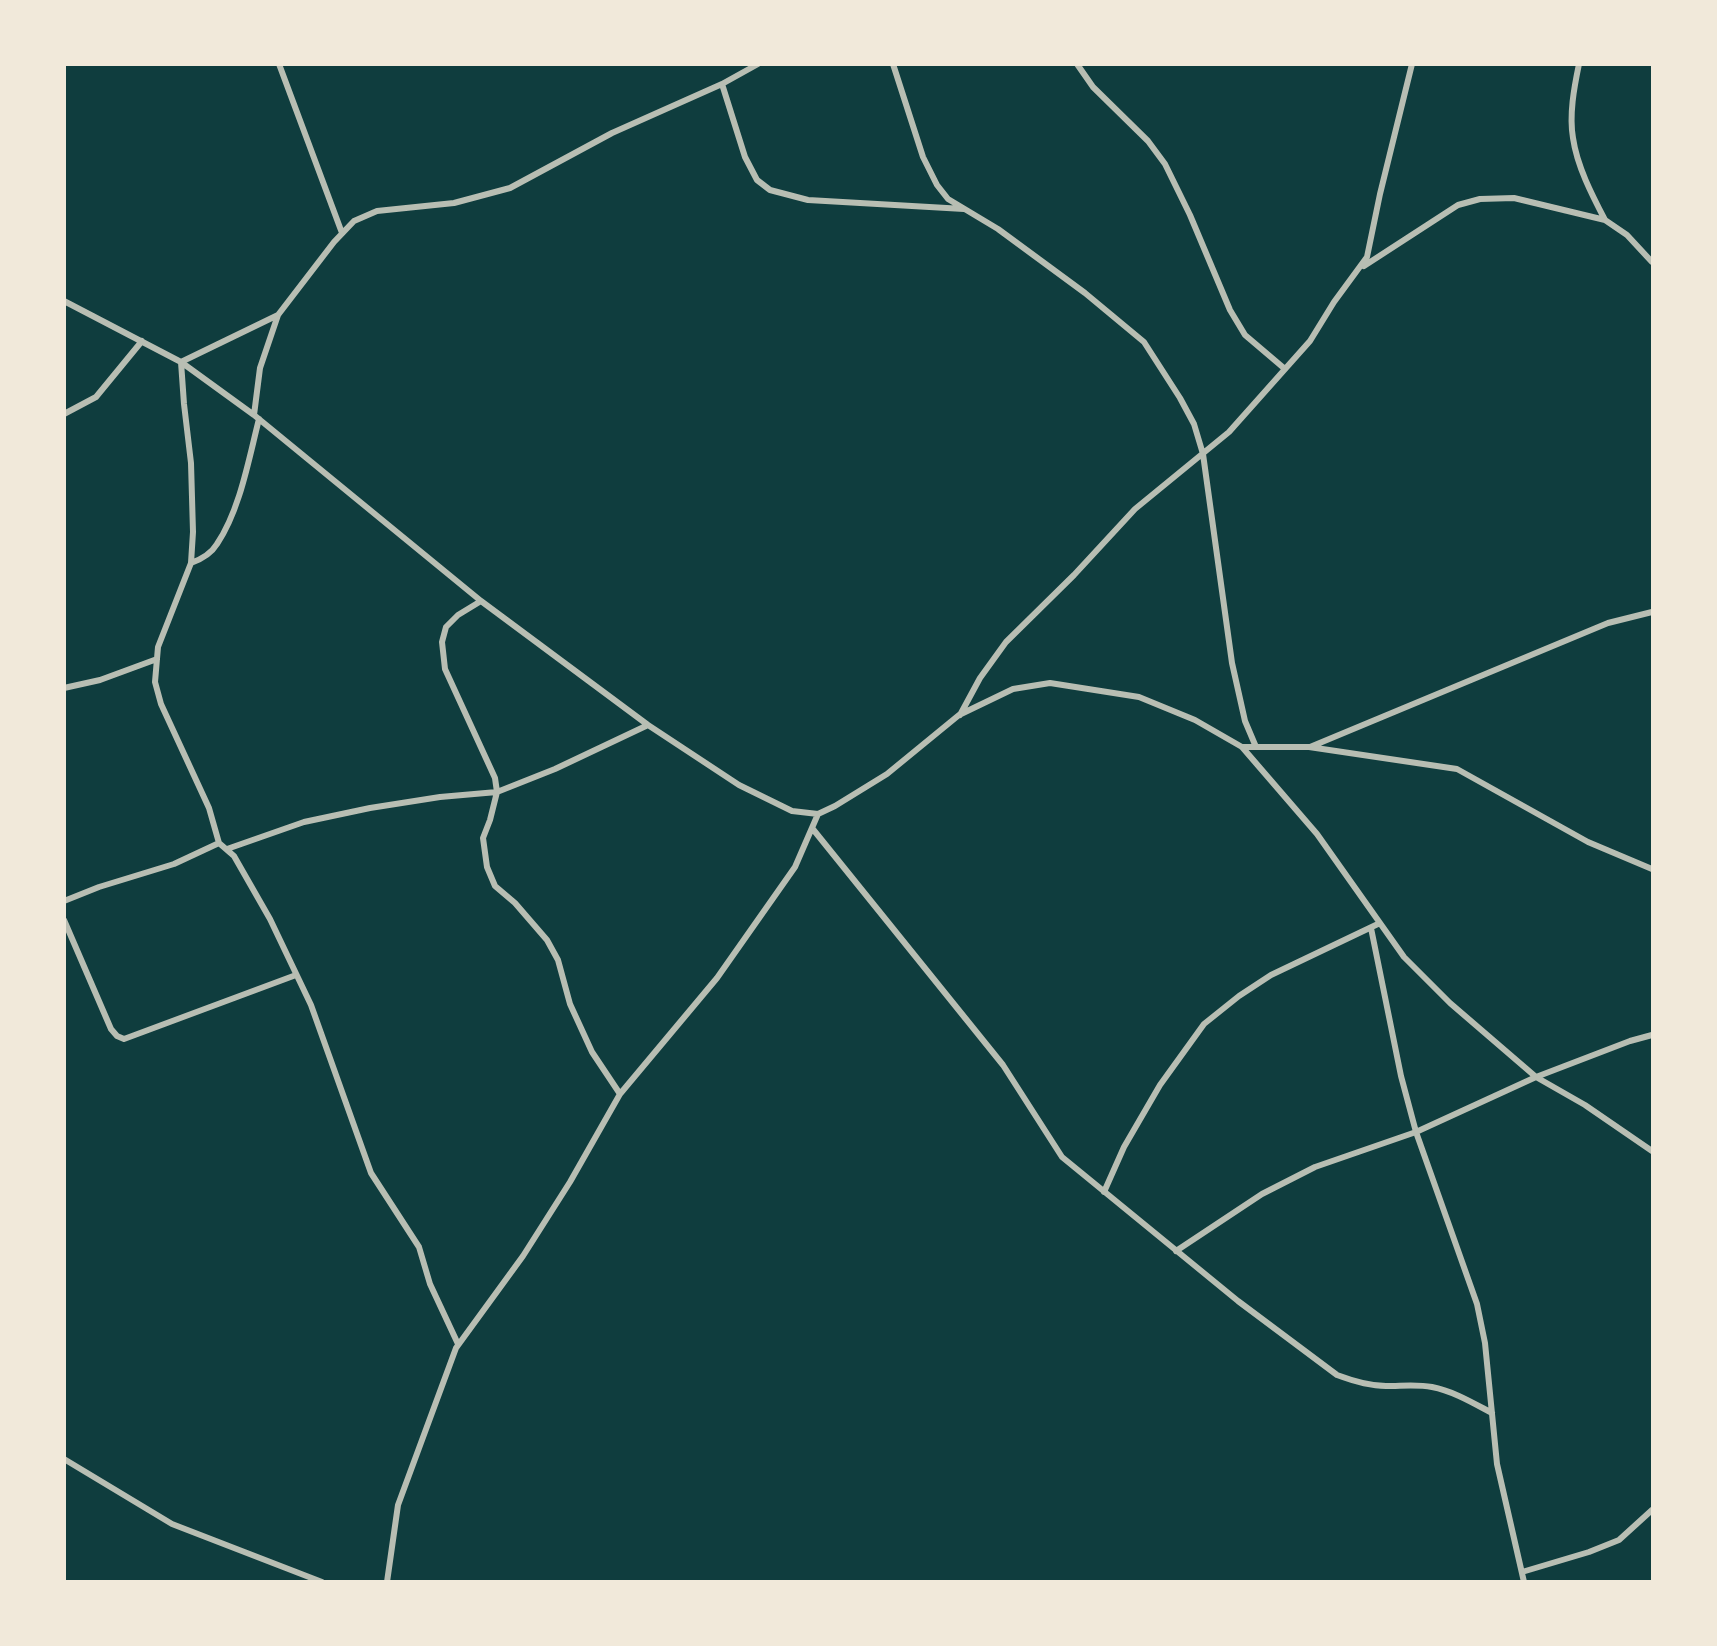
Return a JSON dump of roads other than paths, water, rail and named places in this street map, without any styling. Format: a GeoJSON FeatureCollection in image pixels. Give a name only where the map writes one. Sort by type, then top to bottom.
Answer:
{"type":"FeatureCollection","features":[{"type":"Feature","properties":{"kind":"street"},"geometry":{"type":"LineString","coordinates":[[279,64],[342,233]]}},
{"type":"Feature","properties":{"kind":"street"},"geometry":{"type":"LineString","coordinates":[[191,563],[205,557],[217,544],[233,511],[257,417],[260,368],[278,315],[354,221],[377,211],[454,203],[510,188],[612,133],[722,84],[758,64]]}},
{"type":"Feature","properties":{"kind":"street"},"geometry":{"type":"LineString","coordinates":[[1077,64],[1093,87],[1148,141],[1165,164],[1190,214],[1230,310],[1245,335],[1285,369]]}},
{"type":"Feature","properties":{"kind":"street"},"geometry":{"type":"LineString","coordinates":[[960,715],[980,678],[1006,642],[1074,575],[1135,508],[1229,432],[1310,341],[1334,302],[1360,267],[1370,246],[1380,194],[1412,64]]}},
{"type":"Feature","properties":{"kind":"street"},"geometry":{"type":"LineString","coordinates":[[1579,64],[1574,90],[1573,139],[1590,188],[1605,220]]}},
{"type":"Feature","properties":{"kind":"street"},"geometry":{"type":"LineString","coordinates":[[894,65],[923,157],[937,185],[948,199],[998,229],[1085,293],[1144,342],[1194,424],[1203,454],[1232,663],[1245,721],[1256,747]]}},
{"type":"Feature","properties":{"kind":"street"},"geometry":{"type":"LineString","coordinates":[[722,84],[745,157],[757,180],[770,190],[808,200],[965,209]]}},
{"type":"Feature","properties":{"kind":"street"},"geometry":{"type":"LineString","coordinates":[[1360,267],[1438,217],[1468,201],[1514,198],[1605,220],[1627,235],[1653,262]]}},
{"type":"Feature","properties":{"kind":"street"},"geometry":{"type":"LineString","coordinates":[[64,301],[181,362],[257,417],[481,601],[648,725],[739,785],[792,811],[818,814],[835,806],[886,774],[960,715],[1013,689],[1050,684],[1139,697],[1195,720],[1242,747],[1317,834],[1404,957],[1450,1003],[1536,1077],[1585,1105],[1653,1151]]}},
{"type":"Feature","properties":{"kind":"street"},"geometry":{"type":"LineString","coordinates":[[181,362],[278,315]]}},
{"type":"Feature","properties":{"kind":"street"},"geometry":{"type":"LineString","coordinates":[[64,414],[96,397],[142,341]]}},
{"type":"Feature","properties":{"kind":"street"},"geometry":{"type":"LineString","coordinates":[[181,362],[191,463],[193,532],[191,563],[158,647],[155,682],[161,704],[209,808],[219,843],[234,856],[270,919],[311,1005],[371,1173],[419,1247],[430,1284],[458,1344]]}},
{"type":"Feature","properties":{"kind":"street"},"geometry":{"type":"LineString","coordinates":[[481,601],[458,615],[446,627],[442,642],[445,669],[495,778],[497,792],[483,838],[487,867],[495,886],[515,903],[547,940],[558,960],[570,1004],[592,1052],[621,1094]]}},
{"type":"Feature","properties":{"kind":"street"},"geometry":{"type":"LineString","coordinates":[[1309,747],[1608,623],[1653,612]]}},
{"type":"Feature","properties":{"kind":"street"},"geometry":{"type":"LineString","coordinates":[[64,688],[100,680],[157,659]]}},
{"type":"Feature","properties":{"kind":"street"},"geometry":{"type":"LineString","coordinates":[[227,849],[315,819],[440,797],[497,792],[555,769],[648,725]]}},
{"type":"Feature","properties":{"kind":"street"},"geometry":{"type":"LineString","coordinates":[[1242,747],[1309,747],[1457,769],[1588,842],[1653,869]]}},
{"type":"Feature","properties":{"kind":"street"},"geometry":{"type":"LineString","coordinates":[[387,1581],[398,1505],[458,1344],[523,1256],[570,1182],[621,1094],[717,978],[795,867],[818,814]]}},
{"type":"Feature","properties":{"kind":"street"},"geometry":{"type":"LineString","coordinates":[[812,828],[1003,1065],[1062,1157],[1238,1301],[1337,1375],[1356,1382],[1385,1386],[1433,1387],[1458,1396],[1492,1413]]}},
{"type":"Feature","properties":{"kind":"street"},"geometry":{"type":"LineString","coordinates":[[64,901],[99,887],[174,864],[219,843]]}},
{"type":"Feature","properties":{"kind":"street"},"geometry":{"type":"LineString","coordinates":[[64,920],[111,1029],[117,1036],[124,1039],[296,975]]}},
{"type":"Feature","properties":{"kind":"street"},"geometry":{"type":"LineString","coordinates":[[1104,1192],[1124,1147],[1160,1085],[1204,1024],[1239,996],[1271,975],[1380,923]]}},
{"type":"Feature","properties":{"kind":"street"},"geometry":{"type":"LineString","coordinates":[[1371,928],[1401,1076],[1416,1132],[1477,1304],[1485,1343],[1497,1464],[1524,1581]]}},
{"type":"Feature","properties":{"kind":"street"},"geometry":{"type":"LineString","coordinates":[[1176,1251],[1262,1194],[1315,1167],[1416,1132],[1536,1077],[1630,1041],[1653,1035]]}},
{"type":"Feature","properties":{"kind":"street"},"geometry":{"type":"LineString","coordinates":[[64,1459],[172,1524],[322,1581]]}},
{"type":"Feature","properties":{"kind":"street"},"geometry":{"type":"LineString","coordinates":[[1521,1572],[1589,1552],[1619,1540],[1653,1510]]}}]}
